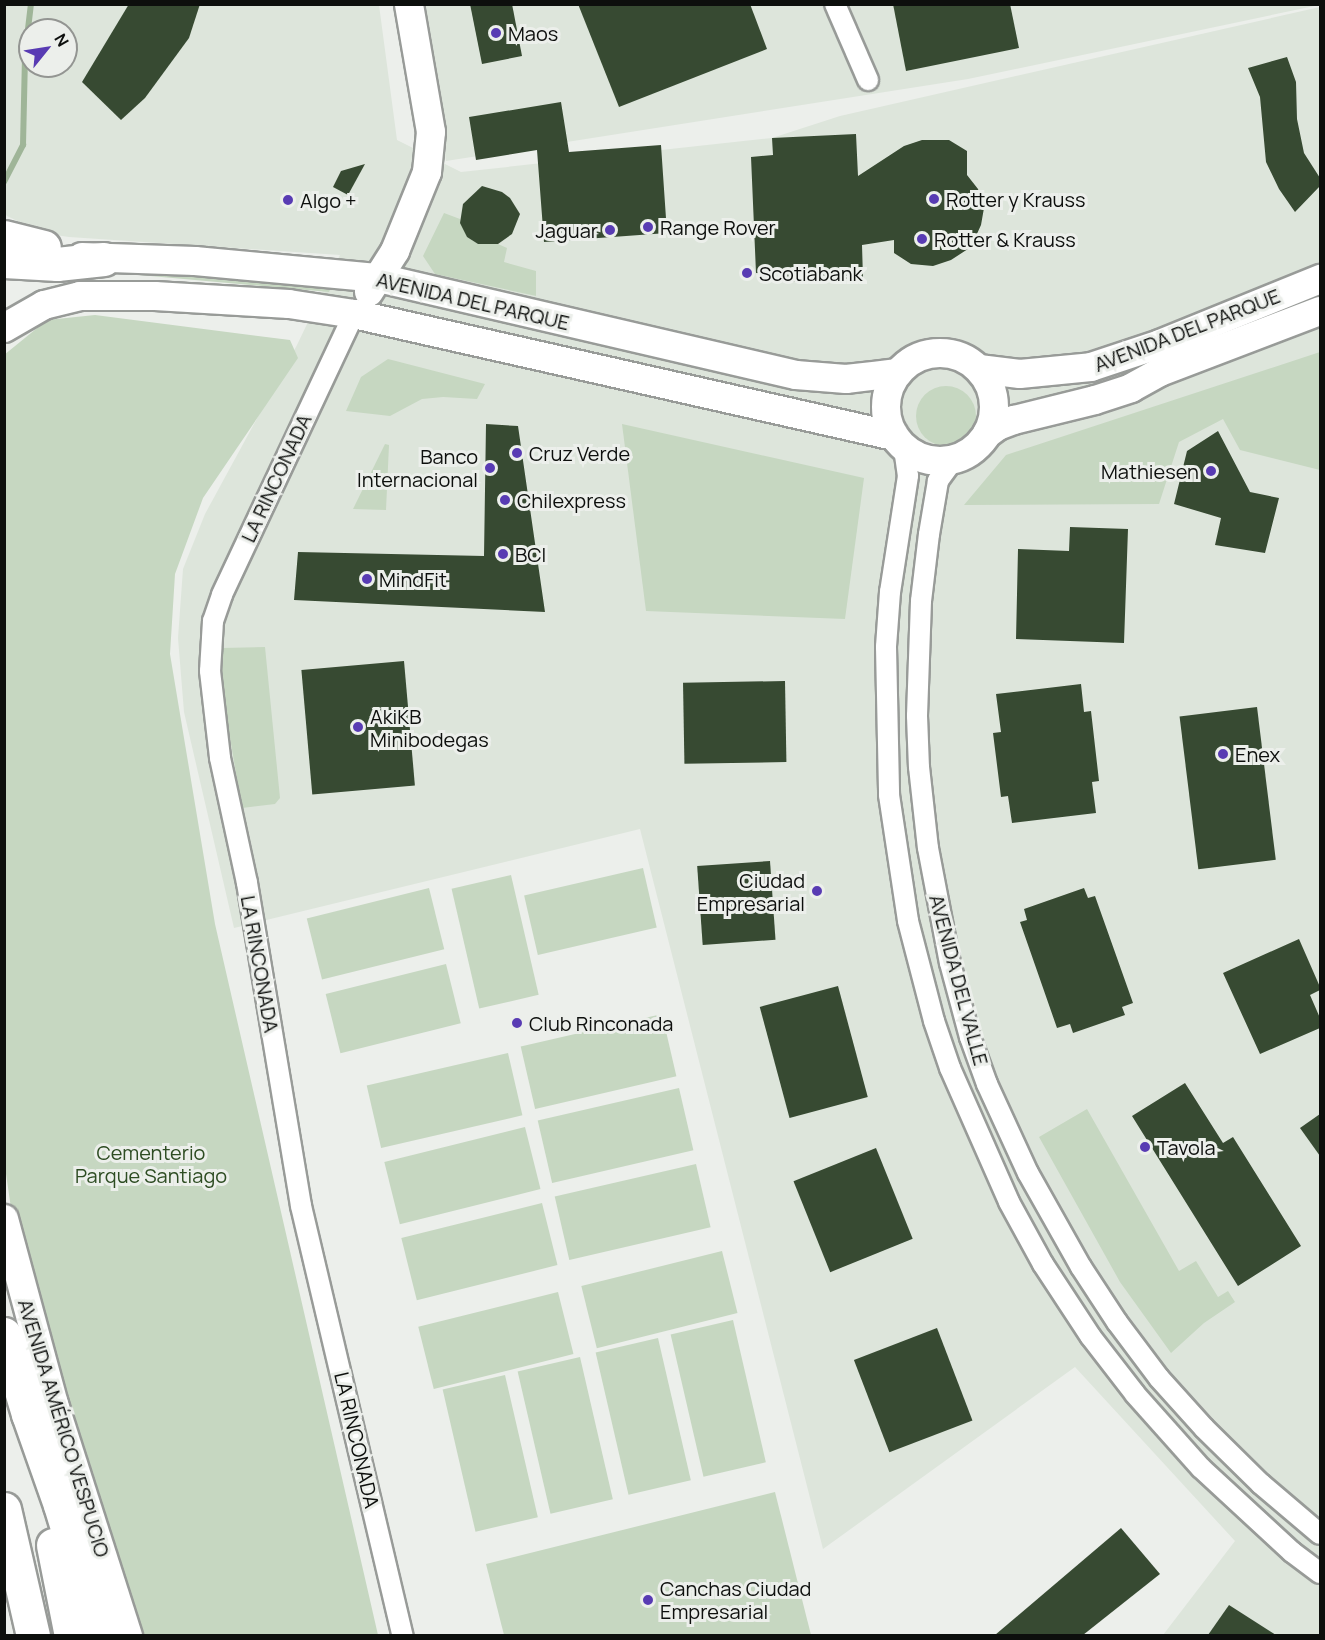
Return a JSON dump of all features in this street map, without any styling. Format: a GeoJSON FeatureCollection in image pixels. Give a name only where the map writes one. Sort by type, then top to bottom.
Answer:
{"type":"FeatureCollection","features":[{"type":"Feature","properties":{"kind":"highway"},"geometry":{"type":"LineString","coordinates":[[4,237],[44,247]]}},
{"type":"Feature","properties":{"kind":"highway"},"geometry":{"type":"LineString","coordinates":[[4,261],[57,264],[104,259]]}},
{"type":"Feature","properties":{"kind":"highway"},"geometry":{"type":"LineString","coordinates":[[4,1334],[28,1414],[64,1516],[100,1635]]}},
{"type":"Feature","properties":{"kind":"highway"},"geometry":{"type":"LineString","coordinates":[[28,1414],[71,1635]]}},
{"type":"Feature","properties":{"kind":"highway"},"geometry":{"type":"LineString","coordinates":[[4,1509],[33,1635]]}},
{"type":"Feature","properties":{"kind":"street"},"geometry":{"type":"LineString","coordinates":[[354,314],[395,251],[428,172],[430,132],[409,4]]}},
{"type":"Feature","properties":{"kind":"street"},"geometry":{"type":"LineString","coordinates":[[835,4],[868,80]]}},
{"type":"Feature","properties":{"kind":"street"},"geometry":{"type":"LineString","coordinates":[[4,223],[44,247]]}},
{"type":"Feature","properties":{"kind":"street","name":"AVENIDA DEL PARQUE"},"geometry":{"type":"LineString","coordinates":[[44,247],[70,255],[104,259],[195,261],[379,278],[796,375],[846,379],[898,373]]}},
{"type":"Feature","properties":{"kind":"street","name":"AVENIDA DEL PARQUE"},"geometry":{"type":"LineString","coordinates":[[979,369],[1020,374],[1091,367],[1160,344],[1320,279]]}},
{"type":"Feature","properties":{"kind":"street","name":"AVENIDA DEL PARQUE"},"geometry":{"type":"LineString","coordinates":[[4,328],[24,315],[52,302],[72,297],[102,296],[289,303],[354,314],[899,442]]}},
{"type":"Feature","properties":{"kind":"street","name":"AVENIDA DEL PARQUE"},"geometry":{"type":"LineString","coordinates":[[987,434],[998,426],[1014,420],[1095,400],[1131,388],[1160,372],[1320,311]]}},
{"type":"Feature","properties":{"kind":"street","name":"LA RINCONADA"},"geometry":{"type":"LineString","coordinates":[[354,314],[222,595],[213,621],[210,671],[220,758],[247,883],[301,1206],[403,1635]]}},
{"type":"Feature","properties":{"kind":"street"},"geometry":{"type":"LineString","coordinates":[[899,442],[927,460],[953,460],[967,455],[987,434],[993,418],[994,400],[989,384],[979,369],[958,357],[935,353],[920,357],[898,373],[888,391],[886,406],[888,422],[899,442],[908,476],[890,592],[886,647],[889,795],[914,948],[950,1068],[986,1153],[1015,1212],[1043,1264],[1091,1337],[1135,1394],[1201,1468],[1292,1552],[1320,1573]]}},
{"type":"Feature","properties":{"kind":"street","name":"AVENIDA DEL VALLE"},"geometry":{"type":"LineString","coordinates":[[953,460],[938,481],[929,534],[918,662],[918,736],[923,810],[935,892],[970,1037],[987,1084],[1028,1173],[1081,1267],[1117,1322],[1159,1378],[1203,1428],[1261,1484],[1320,1534]]}},
{"type":"Feature","properties":{"kind":"street","name":"AVENIDA AMÉRICO VESPUCIO"},"geometry":{"type":"LineString","coordinates":[[4,1219],[54,1404],[128,1635]]}},
{"type":"Feature","properties":{"kind":"shaded area"},"geometry":{"type":"Polygon","coordinates":[[[4,5],[379,5],[397,140],[461,172],[772,138],[840,116],[1320,7],[1320,1635],[1163,1635],[1235,1541],[1075,1367],[823,1549],[640,829],[234,928],[184,712],[178,638],[183,569],[205,514],[297,345],[340,255],[69,237],[42,233],[7,216],[4,212],[4,5]]]}},
{"type":"Feature","properties":{"kind":"shaded area"},"geometry":{"type":"Polygon","coordinates":[[[423,5],[1319,5],[968,79],[446,161],[423,5]]]}},
{"type":"Feature","properties":{"kind":"green space"},"geometry":{"type":"Polygon","coordinates":[[[444,213],[460,219],[467,237],[478,244],[498,244],[507,248],[504,262],[536,271],[536,296],[435,274],[423,256],[444,213]]]}},
{"type":"Feature","properties":{"kind":"green space"},"geometry":{"type":"Polygon","coordinates":[[[161,269],[332,285],[329,292],[95,271],[161,269]]]}},
{"type":"Feature","properties":{"kind":"green space","name":"Cementerio Parque Santiago"},"geometry":{"type":"Polygon","coordinates":[[[95,315],[290,340],[298,358],[203,498],[175,574],[170,654],[215,924],[378,1635],[135,1635],[12,1215],[5,1167],[4,355],[47,320],[95,315]]]}},
{"type":"Feature","properties":{"kind":"green space"},"geometry":{"type":"Polygon","coordinates":[[[1320,352],[1320,470],[1240,450],[1223,419],[1179,442],[1159,504],[964,505],[1006,455],[1320,352]]]}},
{"type":"Feature","properties":{"kind":"green space"},"geometry":{"type":"Polygon","coordinates":[[[388,359],[485,384],[477,399],[443,397],[422,399],[390,416],[346,411],[361,377],[388,359]]]}},
{"type":"Feature","properties":{"kind":"green space"},"geometry":{"type":"Polygon","coordinates":[[[946,386],[967,395],[976,416],[967,437],[946,446],[925,437],[916,416],[925,395],[946,386]]]}},
{"type":"Feature","properties":{"kind":"green space"},"geometry":{"type":"Polygon","coordinates":[[[622,424],[864,478],[845,619],[646,611],[622,424]]]}},
{"type":"Feature","properties":{"kind":"green space"},"geometry":{"type":"Polygon","coordinates":[[[385,444],[389,445],[386,510],[353,509],[385,444]]]}},
{"type":"Feature","properties":{"kind":"green space"},"geometry":{"type":"Polygon","coordinates":[[[265,647],[280,798],[275,804],[242,808],[221,685],[222,648],[265,647]]]}},
{"type":"Feature","properties":{"kind":"green space"},"geometry":{"type":"Polygon","coordinates":[[[643,868],[657,927],[538,955],[524,895],[643,868]]]}},
{"type":"Feature","properties":{"kind":"green space"},"geometry":{"type":"Polygon","coordinates":[[[511,875],[539,995],[479,1009],[452,889],[511,875]]]}},
{"type":"Feature","properties":{"kind":"green space"},"geometry":{"type":"Polygon","coordinates":[[[429,888],[444,949],[322,980],[307,918],[429,888]]]}},
{"type":"Feature","properties":{"kind":"green space"},"geometry":{"type":"Polygon","coordinates":[[[446,964],[461,1023],[340,1053],[326,994],[446,964]]]}},
{"type":"Feature","properties":{"kind":"green space"},"geometry":{"type":"Polygon","coordinates":[[[662,1014],[676,1076],[535,1109],[521,1047],[662,1014]]]}},
{"type":"Feature","properties":{"kind":"green space"},"geometry":{"type":"Polygon","coordinates":[[[508,1053],[522,1115],[381,1148],[367,1086],[508,1053]]]}},
{"type":"Feature","properties":{"kind":"green space"},"geometry":{"type":"Polygon","coordinates":[[[679,1088],[693,1150],[552,1183],[538,1121],[679,1088]]]}},
{"type":"Feature","properties":{"kind":"green space"},"geometry":{"type":"Polygon","coordinates":[[[1087,1109],[1179,1271],[1196,1261],[1218,1297],[1228,1291],[1235,1302],[1204,1323],[1171,1353],[1120,1282],[1039,1137],[1087,1109]]]}},
{"type":"Feature","properties":{"kind":"green space"},"geometry":{"type":"Polygon","coordinates":[[[525,1127],[540,1189],[400,1224],[384,1162],[525,1127]]]}},
{"type":"Feature","properties":{"kind":"green space"},"geometry":{"type":"Polygon","coordinates":[[[696,1164],[711,1227],[569,1260],[555,1197],[696,1164]]]}},
{"type":"Feature","properties":{"kind":"green space"},"geometry":{"type":"Polygon","coordinates":[[[542,1203],[557,1265],[417,1300],[401,1238],[542,1203]]]}},
{"type":"Feature","properties":{"kind":"green space"},"geometry":{"type":"Polygon","coordinates":[[[722,1251],[737,1313],[597,1348],[581,1286],[722,1251]]]}},
{"type":"Feature","properties":{"kind":"green space"},"geometry":{"type":"Polygon","coordinates":[[[558,1292],[573,1354],[434,1389],[418,1327],[558,1292]]]}},
{"type":"Feature","properties":{"kind":"green space"},"geometry":{"type":"Polygon","coordinates":[[[733,1320],[766,1462],[703,1477],[671,1334],[733,1320]]]}},
{"type":"Feature","properties":{"kind":"green space"},"geometry":{"type":"Polygon","coordinates":[[[658,1338],[691,1480],[628,1495],[596,1352],[658,1338]]]}},
{"type":"Feature","properties":{"kind":"green space"},"geometry":{"type":"Polygon","coordinates":[[[580,1357],[613,1499],[550,1514],[518,1371],[580,1357]]]}},
{"type":"Feature","properties":{"kind":"green space"},"geometry":{"type":"Polygon","coordinates":[[[505,1375],[538,1517],[475,1532],[443,1389],[505,1375]]]}},
{"type":"Feature","properties":{"kind":"green space","name":"Canchas Ciudad Empresarial"},"geometry":{"type":"Polygon","coordinates":[[[775,1492],[811,1635],[504,1635],[486,1564],[775,1492]]]}},
{"type":"Feature","properties":{"kind":"building"},"geometry":{"type":"Polygon","coordinates":[[[129,4],[200,4],[189,38],[145,98],[121,120],[82,82],[129,4]]]}},
{"type":"Feature","properties":{"kind":"building","name":"Maos"},"geometry":{"type":"Polygon","coordinates":[[[470,4],[512,4],[522,56],[482,64],[470,4]]]}},
{"type":"Feature","properties":{"kind":"building"},"geometry":{"type":"Polygon","coordinates":[[[578,4],[750,4],[767,49],[619,107],[578,4]]]}},
{"type":"Feature","properties":{"kind":"building"},"geometry":{"type":"Polygon","coordinates":[[[893,4],[1010,4],[1019,48],[906,71],[893,4]]]}},
{"type":"Feature","properties":{"kind":"building"},"geometry":{"type":"Polygon","coordinates":[[[1287,57],[1296,82],[1297,119],[1304,153],[1320,178],[1320,186],[1295,212],[1279,189],[1266,162],[1260,97],[1248,68],[1287,57]]]}},
{"type":"Feature","properties":{"kind":"building"},"geometry":{"type":"Polygon","coordinates":[[[561,102],[569,152],[661,145],[667,233],[544,242],[537,150],[476,160],[469,117],[561,102]]]}},
{"type":"Feature","properties":{"kind":"building"},"geometry":{"type":"Polygon","coordinates":[[[856,134],[858,176],[904,146],[922,140],[949,140],[967,151],[967,175],[978,189],[984,208],[981,225],[971,247],[951,260],[933,266],[911,264],[894,253],[894,240],[862,245],[863,278],[779,282],[779,272],[756,273],[751,157],[773,155],[772,138],[856,134]]]}},
{"type":"Feature","properties":{"kind":"building"},"geometry":{"type":"Polygon","coordinates":[[[365,164],[348,195],[333,187],[341,171],[365,164]]]}},
{"type":"Feature","properties":{"kind":"building"},"geometry":{"type":"Polygon","coordinates":[[[482,186],[502,192],[510,198],[520,214],[512,234],[498,244],[478,244],[467,237],[460,223],[463,204],[482,186]]]}},
{"type":"Feature","properties":{"kind":"building"},"geometry":{"type":"Polygon","coordinates":[[[486,424],[518,426],[545,612],[294,600],[298,552],[484,556],[486,424]]]}},
{"type":"Feature","properties":{"kind":"building","name":"Mathiesen"},"geometry":{"type":"Polygon","coordinates":[[[1218,431],[1250,492],[1279,498],[1265,553],[1215,545],[1221,518],[1174,504],[1187,451],[1218,431]]]}},
{"type":"Feature","properties":{"kind":"building"},"geometry":{"type":"Polygon","coordinates":[[[1070,527],[1128,529],[1124,643],[1016,639],[1018,549],[1069,551],[1070,527]]]}},
{"type":"Feature","properties":{"kind":"building","name":"AkiKB Minibodegas"},"geometry":{"type":"Polygon","coordinates":[[[404,661],[415,786],[312,795],[301,670],[404,661]]]}},
{"type":"Feature","properties":{"kind":"building"},"geometry":{"type":"Polygon","coordinates":[[[785,681],[786,762],[684,764],[683,683],[785,681]]]}},
{"type":"Feature","properties":{"kind":"building"},"geometry":{"type":"Polygon","coordinates":[[[1081,684],[1084,712],[1091,711],[1099,781],[1092,782],[1096,813],[1012,823],[1008,796],[1001,797],[993,733],[1001,732],[996,694],[1081,684]]]}},
{"type":"Feature","properties":{"kind":"building","name":"Enex"},"geometry":{"type":"Polygon","coordinates":[[[1257,707],[1276,860],[1198,869],[1180,717],[1257,707]]]}},
{"type":"Feature","properties":{"kind":"building"},"geometry":{"type":"Polygon","coordinates":[[[770,861],[776,940],[703,945],[697,866],[770,861]]]}},
{"type":"Feature","properties":{"kind":"building"},"geometry":{"type":"Polygon","coordinates":[[[1084,888],[1088,898],[1095,896],[1133,1003],[1122,1007],[1125,1015],[1073,1033],[1070,1024],[1057,1028],[1020,922],[1027,920],[1024,909],[1084,888]]]}},
{"type":"Feature","properties":{"kind":"building"},"geometry":{"type":"Polygon","coordinates":[[[1299,939],[1320,987],[1320,990],[1310,995],[1320,1018],[1320,1028],[1260,1054],[1223,973],[1299,939]]]}},
{"type":"Feature","properties":{"kind":"building"},"geometry":{"type":"Polygon","coordinates":[[[838,986],[868,1097],[790,1118],[760,1007],[838,986]]]}},
{"type":"Feature","properties":{"kind":"building"},"geometry":{"type":"Polygon","coordinates":[[[1185,1083],[1223,1143],[1233,1137],[1301,1246],[1238,1286],[1132,1116],[1185,1083]]]}},
{"type":"Feature","properties":{"kind":"building"},"geometry":{"type":"Polygon","coordinates":[[[1320,1114],[1320,1156],[1300,1128],[1320,1114]]]}},
{"type":"Feature","properties":{"kind":"building"},"geometry":{"type":"Polygon","coordinates":[[[876,1148],[913,1239],[830,1272],[793,1181],[876,1148]]]}},
{"type":"Feature","properties":{"kind":"building"},"geometry":{"type":"Polygon","coordinates":[[[937,1328],[972,1420],[889,1452],[854,1360],[937,1328]]]}},
{"type":"Feature","properties":{"kind":"building"},"geometry":{"type":"Polygon","coordinates":[[[1121,1528],[1160,1574],[1083,1635],[995,1635],[1121,1528]]]}},
{"type":"Feature","properties":{"kind":"building"},"geometry":{"type":"Polygon","coordinates":[[[1229,1605],[1276,1635],[1208,1635],[1229,1605]]]}},
{"type":"Feature","properties":{"kind":"waterway"},"geometry":{"type":"LineString","coordinates":[[4,182],[23,145],[25,54],[31,4]]}},
{"type":"Feature","properties":{"kind":"place","name":"Maos"},"geometry":{"type":"Point","coordinates":[496,33]}},
{"type":"Feature","properties":{"kind":"place","name":"Rotter y Krauss"},"geometry":{"type":"Point","coordinates":[934,199]}},
{"type":"Feature","properties":{"kind":"place","name":"Algo +"},"geometry":{"type":"Point","coordinates":[288,200]}},
{"type":"Feature","properties":{"kind":"place","name":"Range Rover"},"geometry":{"type":"Point","coordinates":[648,227]}},
{"type":"Feature","properties":{"kind":"place","name":"Jaguar"},"geometry":{"type":"Point","coordinates":[610,230]}},
{"type":"Feature","properties":{"kind":"place","name":"Rotter & Krauss"},"geometry":{"type":"Point","coordinates":[922,239]}},
{"type":"Feature","properties":{"kind":"place","name":"Scotiabank"},"geometry":{"type":"Point","coordinates":[747,273]}},
{"type":"Feature","properties":{"kind":"place","name":"Cruz Verde"},"geometry":{"type":"Point","coordinates":[517,453]}},
{"type":"Feature","properties":{"kind":"place","name":"Banco Internacional"},"geometry":{"type":"Point","coordinates":[490,468]}},
{"type":"Feature","properties":{"kind":"place","name":"Mathiesen"},"geometry":{"type":"Point","coordinates":[1211,471]}},
{"type":"Feature","properties":{"kind":"place","name":"Chilexpress"},"geometry":{"type":"Point","coordinates":[505,500]}},
{"type":"Feature","properties":{"kind":"place","name":"BCI"},"geometry":{"type":"Point","coordinates":[503,554]}},
{"type":"Feature","properties":{"kind":"place","name":"MindFit"},"geometry":{"type":"Point","coordinates":[367,579]}},
{"type":"Feature","properties":{"kind":"place","name":"AkiKB Minibodegas"},"geometry":{"type":"Point","coordinates":[358,727]}},
{"type":"Feature","properties":{"kind":"place","name":"Enex"},"geometry":{"type":"Point","coordinates":[1223,754]}},
{"type":"Feature","properties":{"kind":"place","name":"Ciudad Empresarial"},"geometry":{"type":"Point","coordinates":[817,891]}},
{"type":"Feature","properties":{"kind":"place","name":"Club Rinconada"},"geometry":{"type":"Point","coordinates":[517,1023]}},
{"type":"Feature","properties":{"kind":"place","name":"Tavola"},"geometry":{"type":"Point","coordinates":[1145,1147]}},
{"type":"Feature","properties":{"kind":"place","name":"Canchas Ciudad Empresarial"},"geometry":{"type":"Point","coordinates":[648,1600]}}]}
